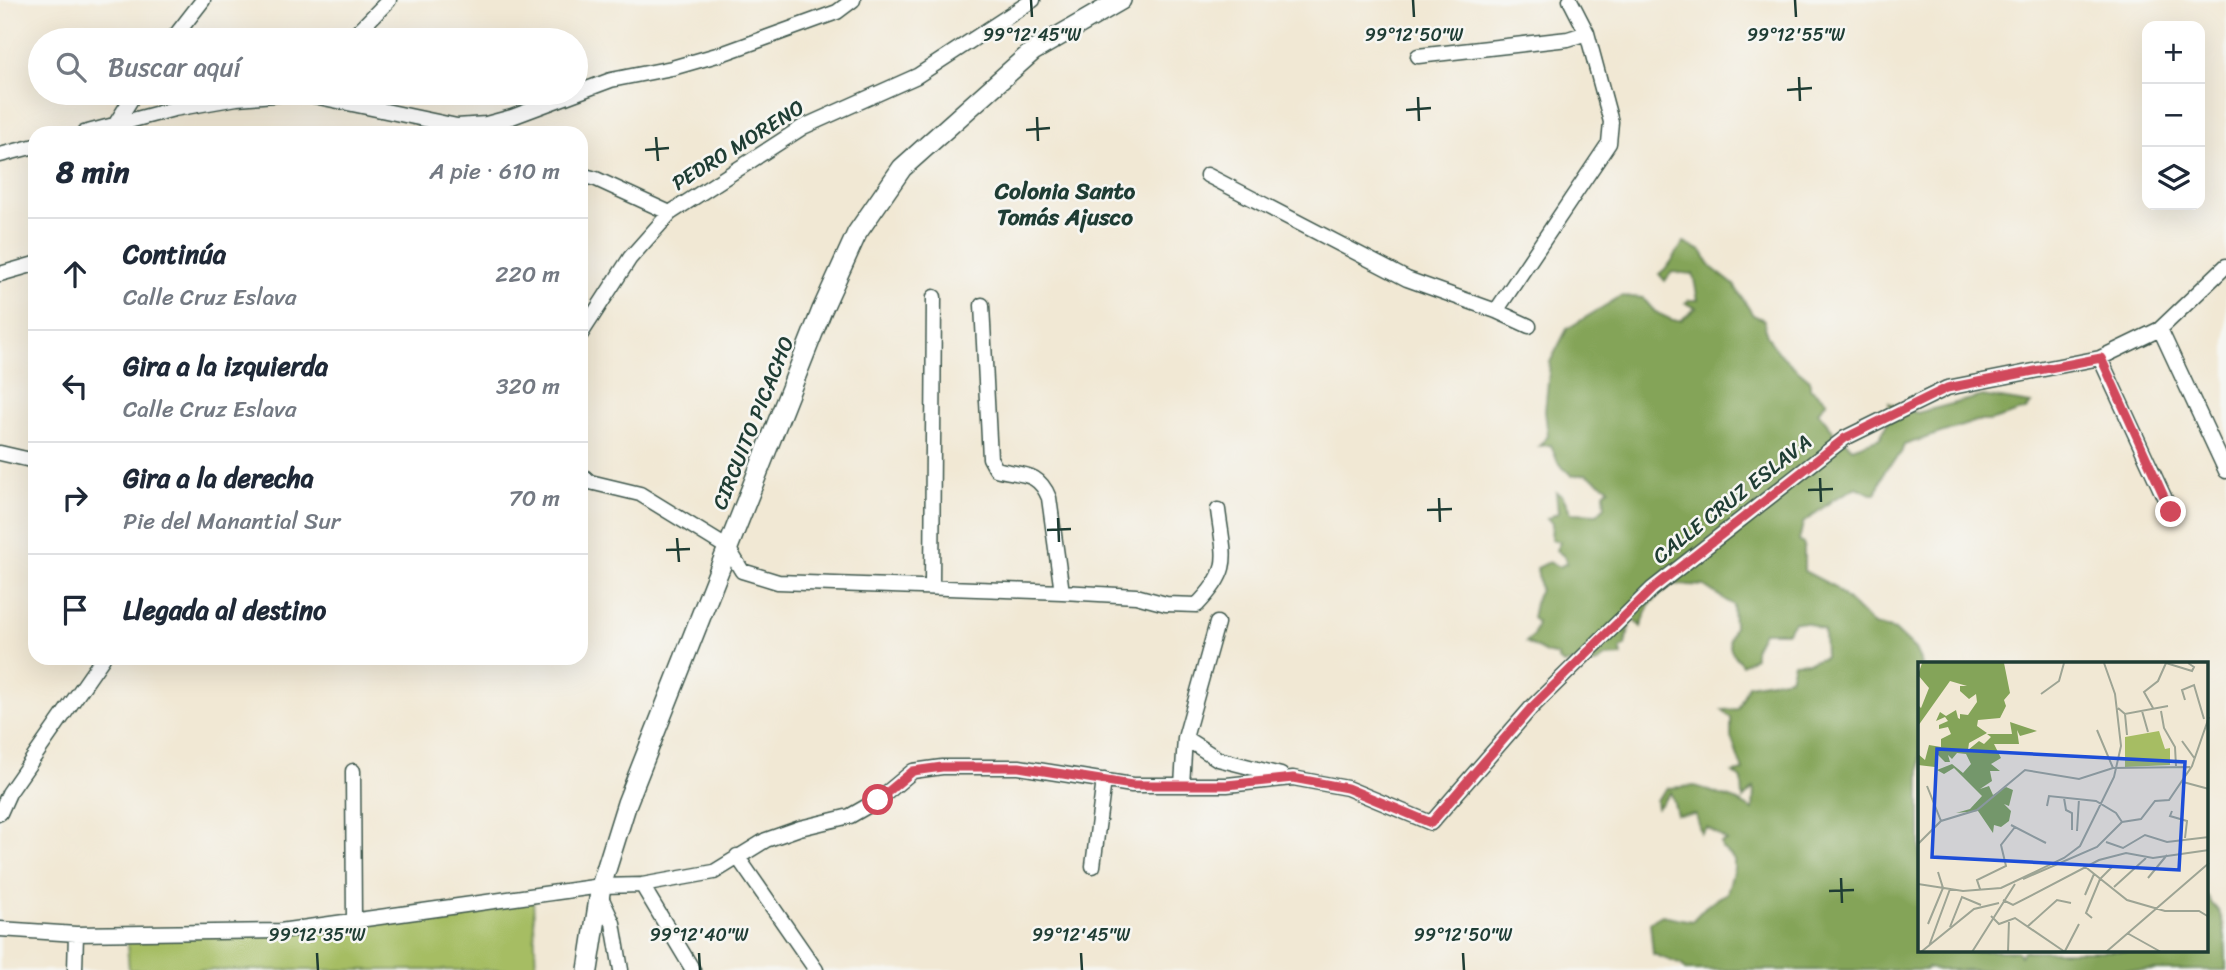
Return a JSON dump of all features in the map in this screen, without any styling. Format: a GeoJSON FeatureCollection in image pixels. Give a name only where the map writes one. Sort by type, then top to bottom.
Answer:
{"type":"FeatureCollection","features":[{"type":"Feature","properties":{"kind":"main road","name":"CIRCUITO PICACHO"},"geometry":{"type":"LineString","coordinates":[[588,970],[600,890],[627,803],[832,288],[858,233],[902,168],[1033,51],[1121,0]]}},
{"type":"Feature","properties":{"kind":"street"},"geometry":{"type":"LineString","coordinates":[[181,28],[203,0]]}},
{"type":"Feature","properties":{"kind":"street"},"geometry":{"type":"LineString","coordinates":[[362,28],[389,0]]}},
{"type":"Feature","properties":{"kind":"street"},"geometry":{"type":"LineString","coordinates":[[588,89],[611,80],[672,68],[724,53],[837,12],[853,0]]}},
{"type":"Feature","properties":{"kind":"street","name":"PEDRO MORENO"},"geometry":{"type":"LineString","coordinates":[[588,323],[630,258],[670,213],[803,127],[917,76],[1033,0]]}},
{"type":"Feature","properties":{"kind":"street"},"geometry":{"type":"LineString","coordinates":[[1496,311],[1609,143],[1611,122],[1587,33],[1570,0]]}},
{"type":"Feature","properties":{"kind":"street"},"geometry":{"type":"LineString","coordinates":[[1418,56],[1568,38],[1587,33]]}},
{"type":"Feature","properties":{"kind":"street"},"geometry":{"type":"LineString","coordinates":[[115,125],[128,105]]}},
{"type":"Feature","properties":{"kind":"street"},"geometry":{"type":"LineString","coordinates":[[111,126],[197,105]]}},
{"type":"Feature","properties":{"kind":"street"},"geometry":{"type":"LineString","coordinates":[[357,105],[457,126],[486,124],[544,105]]}},
{"type":"Feature","properties":{"kind":"street"},"geometry":{"type":"LineString","coordinates":[[0,155],[28,148]]}},
{"type":"Feature","properties":{"kind":"street"},"geometry":{"type":"LineString","coordinates":[[1207,175],[1407,279],[1496,311],[1529,326]]}},
{"type":"Feature","properties":{"kind":"street"},"geometry":{"type":"LineString","coordinates":[[588,176],[670,213]]}},
{"type":"Feature","properties":{"kind":"street"},"geometry":{"type":"LineString","coordinates":[[0,274],[28,266]]}},
{"type":"Feature","properties":{"kind":"street","name":"CALLE CRUZ ESLAVA"},"geometry":{"type":"LineString","coordinates":[[0,929],[76,934],[280,931],[642,885],[714,872],[766,840],[800,828],[850,816],[878,800],[913,771],[942,767],[1019,767],[1132,785],[1227,785],[1293,778],[1347,788],[1431,823],[1531,708],[1652,589],[1845,438],[1947,388],[2101,358],[2160,329],[2226,266]]}},
{"type":"Feature","properties":{"kind":"street"},"geometry":{"type":"LineString","coordinates":[[932,587],[934,297]]}},
{"type":"Feature","properties":{"kind":"street"},"geometry":{"type":"LineString","coordinates":[[982,305],[990,458],[996,469],[1034,477],[1044,485],[1049,498],[1062,592]]}},
{"type":"Feature","properties":{"kind":"street"},"geometry":{"type":"LineString","coordinates":[[2160,329],[2226,471]]}},
{"type":"Feature","properties":{"kind":"street"},"geometry":{"type":"LineString","coordinates":[[2101,358],[2171,512]]}},
{"type":"Feature","properties":{"kind":"street"},"geometry":{"type":"LineString","coordinates":[[0,453],[28,459]]}},
{"type":"Feature","properties":{"kind":"street"},"geometry":{"type":"LineString","coordinates":[[588,480],[640,494],[728,548],[742,571],[778,582],[1062,592],[1136,597],[1166,604],[1197,605],[1214,587],[1225,565],[1218,510]]}},
{"type":"Feature","properties":{"kind":"street"},"geometry":{"type":"LineString","coordinates":[[1182,785],[1185,738],[1217,623]]}},
{"type":"Feature","properties":{"kind":"street"},"geometry":{"type":"LineString","coordinates":[[0,813],[4,792],[98,665]]}},
{"type":"Feature","properties":{"kind":"street"},"geometry":{"type":"LineString","coordinates":[[1185,738],[1218,760],[1293,778]]}},
{"type":"Feature","properties":{"kind":"street"},"geometry":{"type":"LineString","coordinates":[[354,771],[354,921]]}},
{"type":"Feature","properties":{"kind":"street"},"geometry":{"type":"LineString","coordinates":[[1093,866],[1104,780]]}},
{"type":"Feature","properties":{"kind":"street"},"geometry":{"type":"LineString","coordinates":[[737,856],[816,970]]}},
{"type":"Feature","properties":{"kind":"street"},"geometry":{"type":"LineString","coordinates":[[642,885],[693,970]]}},
{"type":"Feature","properties":{"kind":"street"},"geometry":{"type":"LineString","coordinates":[[600,890],[613,923],[621,970]]}},
{"type":"Feature","properties":{"kind":"street"},"geometry":{"type":"LineString","coordinates":[[75,970],[76,934]]}},
{"type":"Feature","properties":{"kind":"green space"},"geometry":{"type":"Polygon","coordinates":[[[1684,242],[1703,252],[1711,267],[1734,285],[1753,315],[1764,320],[1768,338],[1774,346],[1810,380],[1810,388],[1827,401],[1818,412],[1833,430],[1833,438],[1842,437],[1852,448],[1880,438],[1891,415],[1889,403],[1917,413],[1983,396],[2031,404],[2026,410],[1990,421],[1977,421],[1904,445],[1901,453],[1885,470],[1876,494],[1857,487],[1834,499],[1803,523],[1799,541],[1804,545],[1804,571],[1833,586],[1874,625],[1895,630],[1915,649],[1921,662],[1918,662],[1918,953],[2018,953],[2020,956],[2022,953],[2208,953],[2208,898],[2222,921],[2226,970],[1934,970],[1928,967],[1925,970],[1685,970],[1682,965],[1653,954],[1650,922],[1662,915],[1692,921],[1708,904],[1727,893],[1734,868],[1734,859],[1722,848],[1721,843],[1727,841],[1707,827],[1701,833],[1695,814],[1677,815],[1671,792],[1657,808],[1656,800],[1667,788],[1695,786],[1735,800],[1753,810],[1754,788],[1743,799],[1742,780],[1733,773],[1743,771],[1731,737],[1731,718],[1722,710],[1738,709],[1748,685],[1790,678],[1794,663],[1825,657],[1824,631],[1808,623],[1794,622],[1787,632],[1763,632],[1754,649],[1755,657],[1742,665],[1731,650],[1729,640],[1734,627],[1733,605],[1704,586],[1672,584],[1649,605],[1641,627],[1632,618],[1625,645],[1620,649],[1622,656],[1605,657],[1595,664],[1564,664],[1558,660],[1558,656],[1526,642],[1533,636],[1537,622],[1532,618],[1540,589],[1537,568],[1549,562],[1559,567],[1567,563],[1565,557],[1556,550],[1560,542],[1551,539],[1552,523],[1547,519],[1558,513],[1556,492],[1562,495],[1571,513],[1597,514],[1605,506],[1604,493],[1609,488],[1586,474],[1572,476],[1558,463],[1551,445],[1539,446],[1548,436],[1545,411],[1550,362],[1567,329],[1621,296],[1643,298],[1655,312],[1672,320],[1681,320],[1696,308],[1685,303],[1698,300],[1693,274],[1672,272],[1665,281],[1659,274],[1684,242]]]}},
{"type":"Feature","properties":{"kind":"green space"},"geometry":{"type":"Polygon","coordinates":[[[533,896],[536,970],[129,970],[126,932],[280,931],[533,896]]]}},
{"type":"Feature","properties":{"kind":"district","name":"Colonia Santo Tomás Ajusco"},"geometry":{"type":"Point","coordinates":[1065,204]}},
{"type":"Feature","properties":{"kind":"route"},"geometry":{"type":"LineString","coordinates":[[878,800],[913,771],[942,767],[1019,767],[1132,785],[1227,785],[1293,778],[1347,788],[1431,823],[1531,708],[1652,589],[1845,438],[1947,388],[2101,358],[2171,512]]}}]}
